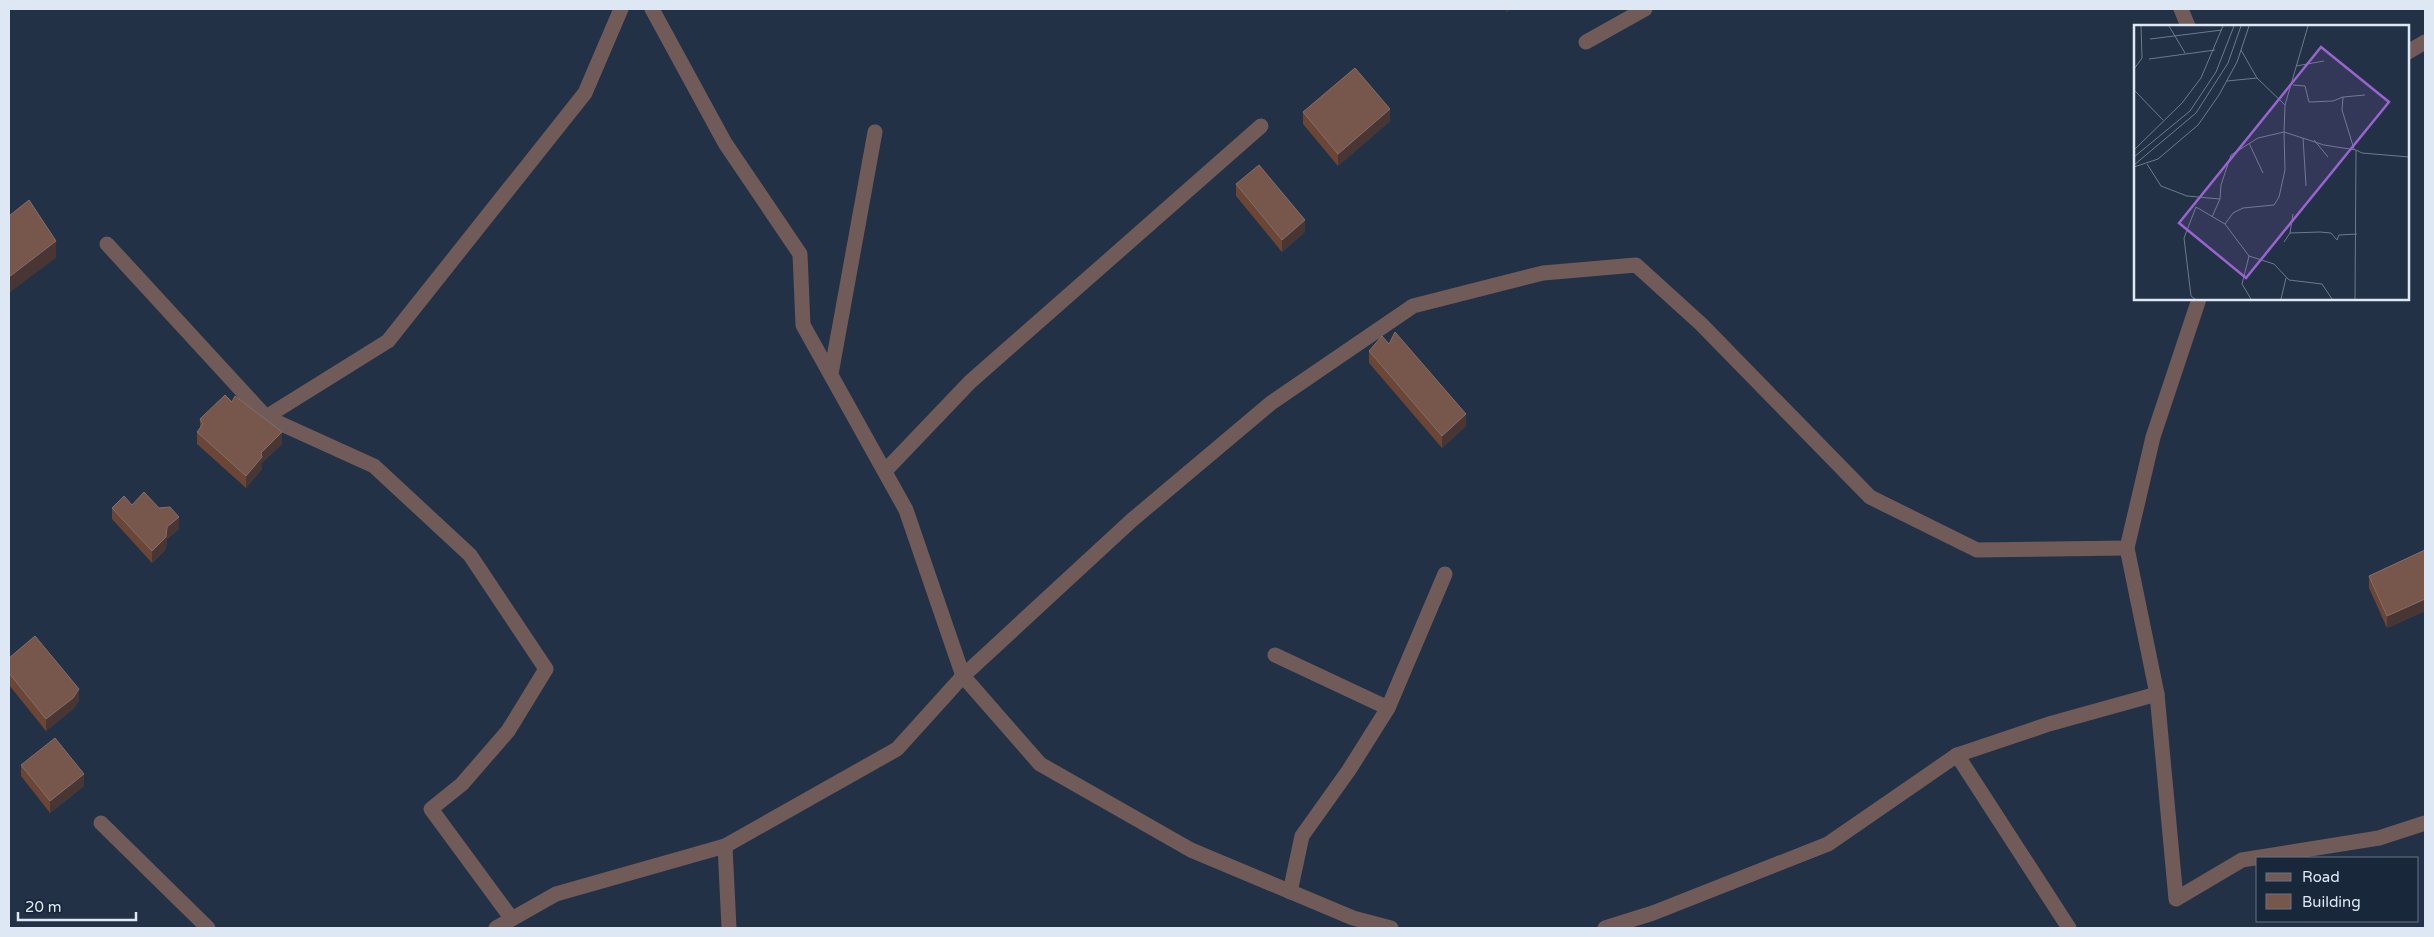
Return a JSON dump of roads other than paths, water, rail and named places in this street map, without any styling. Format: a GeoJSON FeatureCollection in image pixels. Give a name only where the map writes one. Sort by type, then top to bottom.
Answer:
{"type":"FeatureCollection","features":[{"type":"Feature","properties":{"kind":"street"},"geometry":{"type":"LineString","coordinates":[[266,417],[388,341],[585,93],[621,9]]}},
{"type":"Feature","properties":{"kind":"street"},"geometry":{"type":"LineString","coordinates":[[652,9],[725,143],[800,254],[803,325],[906,510],[963,676],[1040,764],[1192,850],[1353,918],[1391,928]]}},
{"type":"Feature","properties":{"kind":"street"},"geometry":{"type":"LineString","coordinates":[[1586,42],[1645,9]]}},
{"type":"Feature","properties":{"kind":"street"},"geometry":{"type":"LineString","coordinates":[[2181,9],[2188,25]]}},
{"type":"Feature","properties":{"kind":"street"},"geometry":{"type":"LineString","coordinates":[[2409,51],[2425,42]]}},
{"type":"Feature","properties":{"kind":"street"},"geometry":{"type":"LineString","coordinates":[[885,471],[970,382],[1261,126]]}},
{"type":"Feature","properties":{"kind":"street"},"geometry":{"type":"LineString","coordinates":[[830,374],[875,132]]}},
{"type":"Feature","properties":{"kind":"street"},"geometry":{"type":"LineString","coordinates":[[107,244],[266,417],[374,466],[470,555],[546,669],[508,731],[462,784],[431,809],[512,919]]}},
{"type":"Feature","properties":{"kind":"street"},"geometry":{"type":"LineString","coordinates":[[496,928],[556,894],[725,846],[897,749],[963,676],[1132,520],[1271,403],[1413,306],[1542,273],[1636,265],[1701,324],[1870,497],[1977,550],[2127,548]]}},
{"type":"Feature","properties":{"kind":"street"},"geometry":{"type":"LineString","coordinates":[[2199,300],[2153,437],[2127,548],[2157,694],[2176,899],[2242,860],[2256,858]]}},
{"type":"Feature","properties":{"kind":"street"},"geometry":{"type":"LineString","coordinates":[[1290,892],[1302,836],[1349,770],[1388,708],[1445,574]]}},
{"type":"Feature","properties":{"kind":"street"},"geometry":{"type":"LineString","coordinates":[[1275,655],[1388,708]]}},
{"type":"Feature","properties":{"kind":"street"},"geometry":{"type":"LineString","coordinates":[[1605,928],[1653,914],[1828,844],[1957,755],[2049,724],[2157,694]]}},
{"type":"Feature","properties":{"kind":"street"},"geometry":{"type":"LineString","coordinates":[[1957,755],[2069,928]]}},
{"type":"Feature","properties":{"kind":"street"},"geometry":{"type":"LineString","coordinates":[[101,823],[208,928]]}},
{"type":"Feature","properties":{"kind":"street"},"geometry":{"type":"LineString","coordinates":[[2261,857],[2379,838],[2425,823]]}},
{"type":"Feature","properties":{"kind":"street"},"geometry":{"type":"LineString","coordinates":[[725,846],[729,928]]}}]}
